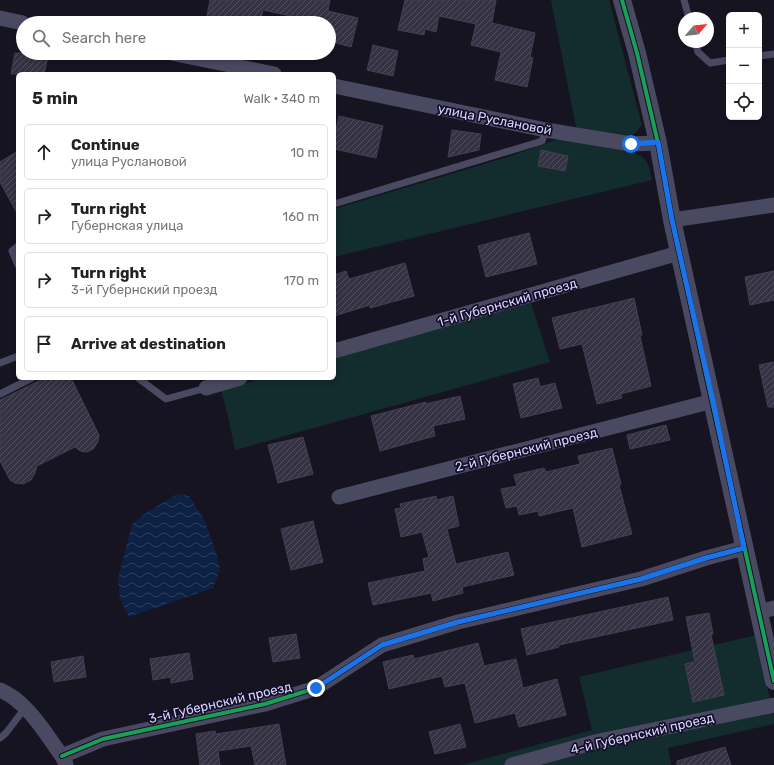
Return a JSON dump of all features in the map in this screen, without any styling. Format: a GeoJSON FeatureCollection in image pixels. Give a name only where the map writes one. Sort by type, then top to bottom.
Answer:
{"type":"FeatureCollection","features":[{"type":"Feature","properties":{"kind":"street"},"geometry":{"type":"LineString","coordinates":[[622,0],[637,53],[658,142],[672,220],[713,401],[744,548],[766,610],[774,681]]}},
{"type":"Feature","properties":{"kind":"street"},"geometry":{"type":"LineString","coordinates":[[0,18],[16,21]]}},
{"type":"Feature","properties":{"kind":"street"},"geometry":{"type":"LineString","coordinates":[[205,60],[264,72]]}},
{"type":"Feature","properties":{"kind":"street","name":"улица Руслановой"},"geometry":{"type":"LineString","coordinates":[[336,86],[546,130],[631,144],[658,142]]}},
{"type":"Feature","properties":{"kind":"street"},"geometry":{"type":"LineString","coordinates":[[672,220],[774,205]]}},
{"type":"Feature","properties":{"kind":"street","name":"1-й Губернский проезд"},"geometry":{"type":"LineString","coordinates":[[336,350],[680,253]]}},
{"type":"Feature","properties":{"kind":"street"},"geometry":{"type":"LineString","coordinates":[[206,388],[233,380]]}},
{"type":"Feature","properties":{"kind":"street","name":"2-й Губернский проезд"},"geometry":{"type":"LineString","coordinates":[[339,497],[713,401]]}},
{"type":"Feature","properties":{"kind":"street","name":"3-й Губернский проезд"},"geometry":{"type":"LineString","coordinates":[[64,760],[102,739],[266,704],[316,688],[382,645],[450,624],[641,579],[706,558],[744,548]]}},
{"type":"Feature","properties":{"kind":"street"},"geometry":{"type":"LineString","coordinates":[[0,690],[8,693],[25,708],[64,760]]}},
{"type":"Feature","properties":{"kind":"street","name":"4-й Губернский проезд"},"geometry":{"type":"LineString","coordinates":[[512,765],[599,741],[774,704]]}},
{"type":"Feature","properties":{"kind":"lane"},"geometry":{"type":"LineString","coordinates":[[684,0],[687,12]]}},
{"type":"Feature","properties":{"kind":"lane"},"geometry":{"type":"LineString","coordinates":[[697,48],[698,52],[710,63],[726,60]]}},
{"type":"Feature","properties":{"kind":"lane"},"geometry":{"type":"LineString","coordinates":[[762,56],[774,54]]}},
{"type":"Feature","properties":{"kind":"lane"},"geometry":{"type":"LineString","coordinates":[[336,203],[542,141],[546,130]]}},
{"type":"Feature","properties":{"kind":"lane"},"geometry":{"type":"LineString","coordinates":[[16,248],[12,252],[16,261]]}},
{"type":"Feature","properties":{"kind":"lane"},"geometry":{"type":"LineString","coordinates":[[0,363],[16,357]]}},
{"type":"Feature","properties":{"kind":"lane"},"geometry":{"type":"LineString","coordinates":[[0,394],[28,380]]}},
{"type":"Feature","properties":{"kind":"lane"},"geometry":{"type":"LineString","coordinates":[[141,380],[166,399],[206,388]]}},
{"type":"Feature","properties":{"kind":"lane"},"geometry":{"type":"LineString","coordinates":[[0,738],[6,733],[25,708]]}},
{"type":"Feature","properties":{"kind":"green space"},"geometry":{"type":"Polygon","coordinates":[[[551,0],[609,0],[642,125],[635,133],[627,138],[576,127],[551,0]]]}},
{"type":"Feature","properties":{"kind":"green space"},"geometry":{"type":"Polygon","coordinates":[[[574,139],[638,154],[647,163],[652,180],[336,257],[336,208],[511,156],[555,140],[574,139]]]}},
{"type":"Feature","properties":{"kind":"green space"},"geometry":{"type":"Polygon","coordinates":[[[531,303],[550,362],[235,450],[221,390],[256,380],[336,380],[336,357],[531,303]]]}},
{"type":"Feature","properties":{"kind":"green space"},"geometry":{"type":"Polygon","coordinates":[[[756,635],[774,717],[774,724],[668,748],[671,765],[462,765],[592,730],[579,677],[756,635]]]}},
{"type":"Feature","properties":{"kind":"water"},"geometry":{"type":"Polygon","coordinates":[[[178,494],[189,496],[205,521],[217,556],[220,570],[213,588],[129,617],[120,599],[118,579],[132,524],[149,511],[178,494]]]}},
{"type":"Feature","properties":{"kind":"building"},"geometry":{"type":"Polygon","coordinates":[[[210,0],[330,0],[328,11],[358,18],[351,47],[336,43],[336,16],[290,16],[263,10],[262,16],[207,16],[210,0]]]}},
{"type":"Feature","properties":{"kind":"building"},"geometry":{"type":"Polygon","coordinates":[[[405,0],[496,0],[492,23],[535,33],[530,57],[533,58],[527,87],[495,80],[501,52],[471,45],[476,24],[439,16],[436,32],[425,29],[424,35],[398,30],[405,0]]]}},
{"type":"Feature","properties":{"kind":"building"},"geometry":{"type":"Polygon","coordinates":[[[373,45],[398,51],[393,76],[367,70],[373,45]]]}},
{"type":"Feature","properties":{"kind":"building"},"geometry":{"type":"Polygon","coordinates":[[[15,53],[16,60],[47,60],[44,72],[16,72],[16,74],[11,74],[15,53]]]}},
{"type":"Feature","properties":{"kind":"building"},"geometry":{"type":"Polygon","coordinates":[[[339,116],[383,126],[376,158],[336,149],[336,130],[339,116]]]}},
{"type":"Feature","properties":{"kind":"building"},"geometry":{"type":"Polygon","coordinates":[[[452,130],[481,134],[479,150],[448,157],[452,130]]]}},
{"type":"Feature","properties":{"kind":"building"},"geometry":{"type":"Polygon","coordinates":[[[541,150],[568,156],[565,171],[538,166],[541,150]]]}},
{"type":"Feature","properties":{"kind":"building"},"geometry":{"type":"Polygon","coordinates":[[[16,152],[16,211],[0,182],[0,162],[16,152]]]}},
{"type":"Feature","properties":{"kind":"building"},"geometry":{"type":"Polygon","coordinates":[[[529,233],[537,264],[486,277],[478,246],[529,233]]]}},
{"type":"Feature","properties":{"kind":"building"},"geometry":{"type":"Polygon","coordinates":[[[405,263],[414,296],[370,308],[370,305],[336,315],[336,274],[346,271],[349,279],[405,263]]]}},
{"type":"Feature","properties":{"kind":"building"},"geometry":{"type":"Polygon","coordinates":[[[774,271],[774,300],[750,305],[745,277],[774,271]]]}},
{"type":"Feature","properties":{"kind":"building"},"geometry":{"type":"Polygon","coordinates":[[[634,298],[642,335],[640,336],[651,386],[621,394],[622,398],[597,404],[582,344],[560,349],[552,318],[634,298]]]}},
{"type":"Feature","properties":{"kind":"building"},"geometry":{"type":"Polygon","coordinates":[[[774,362],[774,407],[768,407],[759,365],[774,362]]]}},
{"type":"Feature","properties":{"kind":"building"},"geometry":{"type":"Polygon","coordinates":[[[538,378],[540,387],[555,383],[562,408],[521,418],[513,384],[538,378]]]}},
{"type":"Feature","properties":{"kind":"building"},"geometry":{"type":"Polygon","coordinates":[[[41,380],[72,380],[99,435],[98,442],[93,449],[87,452],[80,451],[75,447],[37,466],[31,480],[23,484],[15,483],[10,480],[0,461],[0,400],[41,380]]]}},
{"type":"Feature","properties":{"kind":"building"},"geometry":{"type":"Polygon","coordinates":[[[460,396],[465,419],[433,426],[435,436],[380,451],[371,416],[426,402],[426,404],[460,396]]]}},
{"type":"Feature","properties":{"kind":"building"},"geometry":{"type":"Polygon","coordinates":[[[666,425],[670,440],[630,449],[627,435],[666,425]]]}},
{"type":"Feature","properties":{"kind":"building"},"geometry":{"type":"Polygon","coordinates":[[[303,437],[313,474],[278,483],[268,445],[303,437]]]}},
{"type":"Feature","properties":{"kind":"building"},"geometry":{"type":"Polygon","coordinates":[[[612,448],[621,484],[619,485],[632,534],[582,547],[573,508],[539,516],[538,511],[519,515],[517,506],[506,508],[501,489],[517,486],[514,475],[544,468],[546,472],[580,464],[578,456],[612,448]]]}},
{"type":"Feature","properties":{"kind":"building"},"geometry":{"type":"Polygon","coordinates":[[[436,496],[437,500],[453,496],[459,526],[447,529],[456,564],[508,552],[514,575],[462,587],[463,593],[433,601],[431,593],[373,605],[368,583],[425,571],[423,559],[429,557],[422,532],[401,537],[395,509],[401,508],[400,504],[436,496]]]}},
{"type":"Feature","properties":{"kind":"building"},"geometry":{"type":"Polygon","coordinates":[[[313,521],[323,562],[291,570],[281,529],[313,521]]]}},
{"type":"Feature","properties":{"kind":"building"},"geometry":{"type":"Polygon","coordinates":[[[668,597],[673,620],[559,645],[559,647],[527,655],[521,629],[668,597]]]}},
{"type":"Feature","properties":{"kind":"building"},"geometry":{"type":"Polygon","coordinates":[[[709,613],[713,634],[711,635],[724,695],[693,702],[685,664],[695,662],[686,617],[709,613]]]}},
{"type":"Feature","properties":{"kind":"building"},"geometry":{"type":"Polygon","coordinates":[[[296,634],[300,658],[273,662],[269,638],[296,634]]]}},
{"type":"Feature","properties":{"kind":"building"},"geometry":{"type":"Polygon","coordinates":[[[478,643],[484,666],[516,659],[523,688],[557,679],[566,715],[519,727],[515,713],[475,723],[465,683],[445,687],[442,676],[389,689],[383,662],[413,655],[414,659],[478,643]]]}},
{"type":"Feature","properties":{"kind":"building"},"geometry":{"type":"Polygon","coordinates":[[[189,653],[193,679],[171,683],[171,677],[153,680],[150,659],[189,653]]]}},
{"type":"Feature","properties":{"kind":"building"},"geometry":{"type":"Polygon","coordinates":[[[83,656],[86,677],[54,682],[51,662],[83,656]]]}},
{"type":"Feature","properties":{"kind":"building"},"geometry":{"type":"Polygon","coordinates":[[[279,724],[286,765],[255,765],[251,746],[218,751],[220,765],[200,765],[196,734],[215,731],[216,734],[279,724]]]}},
{"type":"Feature","properties":{"kind":"building"},"geometry":{"type":"Polygon","coordinates":[[[460,724],[466,747],[435,754],[429,732],[460,724]]]}},
{"type":"Feature","properties":{"kind":"building"},"geometry":{"type":"Polygon","coordinates":[[[725,747],[731,765],[677,765],[677,761],[725,747]]]}},
{"type":"Feature","properties":{"kind":"cycle path"},"geometry":{"type":"LineString","coordinates":[[622,0],[637,53],[658,143],[672,220],[774,681]]}},
{"type":"Feature","properties":{"kind":"cycle path"},"geometry":{"type":"LineString","coordinates":[[62,756],[103,739],[265,704],[316,688],[382,645],[458,622],[641,579],[706,558],[744,548]]}},
{"type":"Feature","properties":{"kind":"route"},"geometry":{"type":"LineString","coordinates":[[316,688],[382,645],[458,622],[641,579],[706,558],[744,548],[713,401],[672,220],[658,142],[631,144]]}}]}
